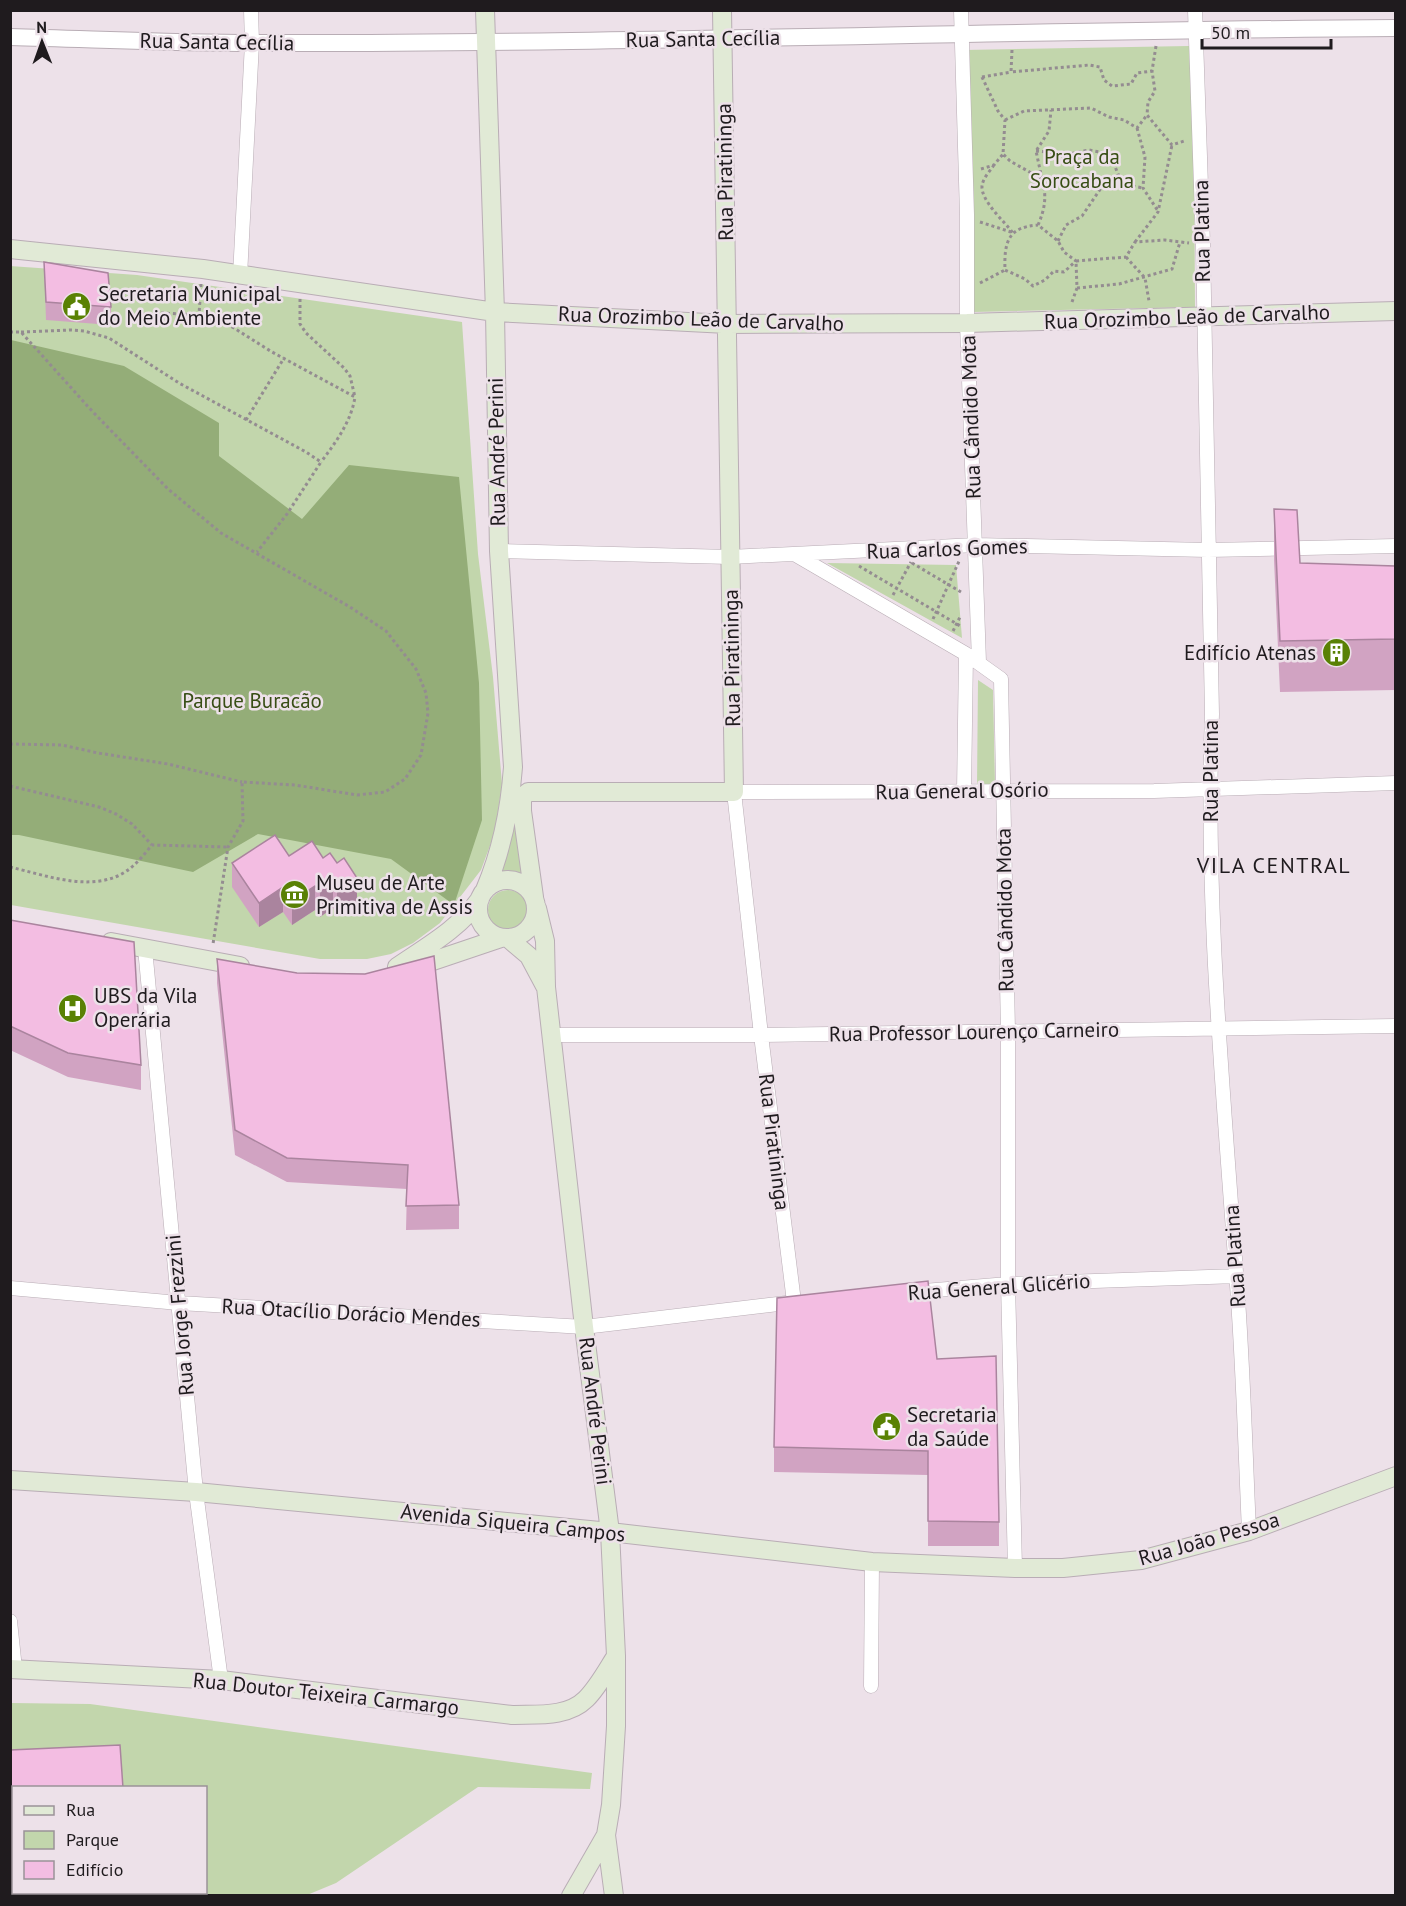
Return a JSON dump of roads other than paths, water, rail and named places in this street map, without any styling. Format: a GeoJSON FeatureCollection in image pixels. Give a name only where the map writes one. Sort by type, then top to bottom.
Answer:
{"type":"FeatureCollection","features":[{"type":"Feature","properties":{"kind":"main road","name":"Rua André Perini"},"geometry":{"type":"LineString","coordinates":[[482,894],[502,844],[513,766],[499,551],[495,312],[485,10]]}},
{"type":"Feature","properties":{"kind":"main road","name":"Rua Piratininga"},"geometry":{"type":"LineString","coordinates":[[722,10],[734,792]]}},
{"type":"Feature","properties":{"kind":"main road","name":"Rua Orozimbo Leão de Carvalho"},"geometry":{"type":"LineString","coordinates":[[10,249],[203,269],[495,312],[727,324],[967,323],[1395,311]]}},
{"type":"Feature","properties":{"kind":"main road","name":"Rua André Perini"},"geometry":{"type":"LineString","coordinates":[[528,792],[522,798],[522,811],[536,903],[545,941],[546,987],[584,1327],[610,1532],[616,1656],[616,1726],[611,1805],[606,1835],[614,1896]]}},
{"type":"Feature","properties":{"kind":"main road","name":"Rua General Osório"},"geometry":{"type":"LineString","coordinates":[[528,792],[734,792]]}},
{"type":"Feature","properties":{"kind":"main road"},"geometry":{"type":"LineString","coordinates":[[506,880],[518,882],[528,888],[536,903],[536,920],[529,930],[520,936],[383,976],[456,926],[471,912],[482,894],[495,883],[506,880]]}},
{"type":"Feature","properties":{"kind":"main road"},"geometry":{"type":"LineString","coordinates":[[482,894],[478,911],[480,922],[487,931],[505,939]]}},
{"type":"Feature","properties":{"kind":"main road"},"geometry":{"type":"LineString","coordinates":[[89,938],[256,970]]}},
{"type":"Feature","properties":{"kind":"main road","name":"Rua André Perini"},"geometry":{"type":"LineString","coordinates":[[505,939],[529,956],[546,987]]}},
{"type":"Feature","properties":{"kind":"main road","name":"Rua João Pessoa"},"geometry":{"type":"LineString","coordinates":[[1015,1569],[1063,1568],[1142,1560],[1249,1531],[1395,1476]]}},
{"type":"Feature","properties":{"kind":"main road","name":"Avenida Siqueira Campos"},"geometry":{"type":"LineString","coordinates":[[10,1480],[196,1492],[610,1532],[872,1562],[1015,1569]]}},
{"type":"Feature","properties":{"kind":"main road","name":"Rua Doutor Teixeira Carmargo"},"geometry":{"type":"LineString","coordinates":[[13,1669],[221,1680],[512,1715],[560,1713],[586,1700],[616,1656]]}},
{"type":"Feature","properties":{"kind":"main road","name":"Rua André Perini"},"geometry":{"type":"LineString","coordinates":[[571,1896],[606,1835]]}},
{"type":"Feature","properties":{"kind":"street"},"geometry":{"type":"LineString","coordinates":[[240,276],[252,43],[251,10]]}},
{"type":"Feature","properties":{"kind":"street","name":"Rua Cândido Mota"},"geometry":{"type":"LineString","coordinates":[[961,10],[967,215],[971,546],[978,602],[979,662],[1000,679],[1008,1032],[1008,1284],[1015,1569]]}},
{"type":"Feature","properties":{"kind":"street","name":"Rua Platina"},"geometry":{"type":"LineString","coordinates":[[1195,10],[1203,245],[1212,714],[1209,789],[1219,1029],[1237,1276],[1249,1531]]}},
{"type":"Feature","properties":{"kind":"street","name":"Rua Santa Cecília"},"geometry":{"type":"LineString","coordinates":[[10,37],[252,43],[722,39],[1195,29],[1395,28]]}},
{"type":"Feature","properties":{"kind":"street","name":"Rua Carlos Gomes"},"geometry":{"type":"LineString","coordinates":[[499,551],[730,557],[971,546],[1208,550],[1395,546]]}},
{"type":"Feature","properties":{"kind":"street"},"geometry":{"type":"LineString","coordinates":[[796,555],[979,662]]}},
{"type":"Feature","properties":{"kind":"street"},"geometry":{"type":"LineString","coordinates":[[964,792],[966,654]]}},
{"type":"Feature","properties":{"kind":"street","name":"Rua General Osório"},"geometry":{"type":"LineString","coordinates":[[734,792],[1154,791],[1395,783]]}},
{"type":"Feature","properties":{"kind":"street","name":"Rua Piratininga"},"geometry":{"type":"LineString","coordinates":[[584,1327],[800,1302],[761,1035],[734,792]]}},
{"type":"Feature","properties":{"kind":"street","name":"Rua Jorge Frezzini"},"geometry":{"type":"LineString","coordinates":[[146,948],[196,1492],[221,1680]]}},
{"type":"Feature","properties":{"kind":"street","name":"Rua Professor Lourenço Carneiro"},"geometry":{"type":"LineString","coordinates":[[552,1035],[761,1035],[1395,1026]]}},
{"type":"Feature","properties":{"kind":"street","name":"Rua General Glicério"},"geometry":{"type":"LineString","coordinates":[[901,1293],[1008,1284],[1237,1276]]}},
{"type":"Feature","properties":{"kind":"street","name":"Rua Otacílio Dorácio Mendes"},"geometry":{"type":"LineString","coordinates":[[10,1288],[179,1303],[584,1327]]}},
{"type":"Feature","properties":{"kind":"street"},"geometry":{"type":"LineString","coordinates":[[871,1686],[872,1562]]}},
{"type":"Feature","properties":{"kind":"street"},"geometry":{"type":"LineString","coordinates":[[10,1621],[13,1669]]}},
{"type":"Feature","properties":{"kind":"place","name":"Secretaria Municipal do Meio Ambiente"},"geometry":{"type":"Point","coordinates":[77,306]}},
{"type":"Feature","properties":{"kind":"place","name":"Edifício Atenas"},"geometry":{"type":"Point","coordinates":[1337,653]}},
{"type":"Feature","properties":{"kind":"place","name":"Museu de Arte Primitiva de Assis"},"geometry":{"type":"Point","coordinates":[295,895]}},
{"type":"Feature","properties":{"kind":"place","name":"UBS da Vila Operária"},"geometry":{"type":"Point","coordinates":[73,1008]}},
{"type":"Feature","properties":{"kind":"place","name":"Secretaria da Saúde"},"geometry":{"type":"Point","coordinates":[886,1427]}},
{"type":"Feature","properties":{"kind":"district","name":"VILA CENTRAL"},"geometry":{"type":"Point","coordinates":[1274,865]}},
{"type":"Feature","properties":{"kind":"park label","name":"Praça da Sorocabana"},"geometry":{"type":"Point","coordinates":[1082,169]}},
{"type":"Feature","properties":{"kind":"park label","name":"Parque Buracão"},"geometry":{"type":"Point","coordinates":[252,701]}}]}
